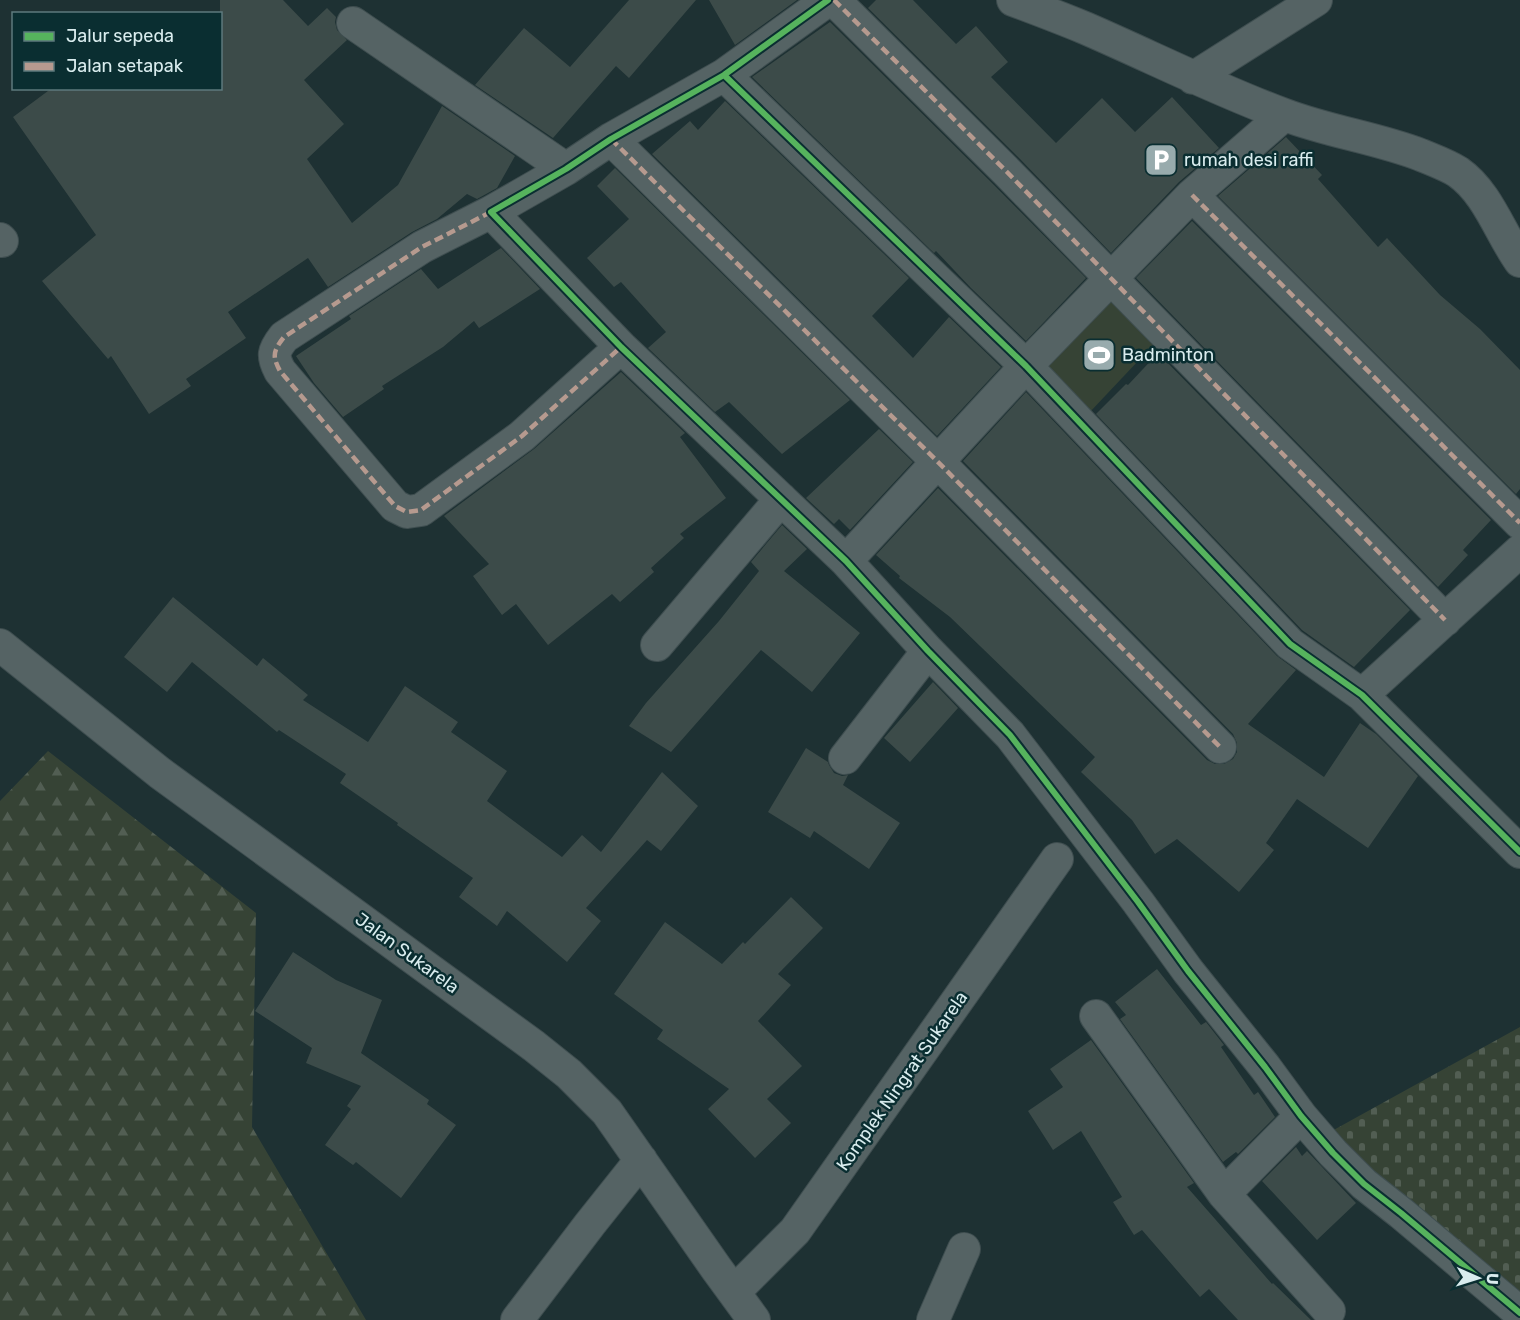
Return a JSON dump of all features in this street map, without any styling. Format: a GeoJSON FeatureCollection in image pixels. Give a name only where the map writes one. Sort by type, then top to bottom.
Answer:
{"type":"FeatureCollection","features":[{"type":"Feature","properties":{"kind":"street"},"geometry":{"type":"LineString","coordinates":[[621,347],[522,436],[421,510],[407,512],[395,506],[280,371],[275,361],[274,351],[284,337],[422,247],[566,170],[611,139],[724,75],[828,0]]}},
{"type":"Feature","properties":{"kind":"street"},"geometry":{"type":"LineString","coordinates":[[834,0],[1007,172],[1445,620]]}},
{"type":"Feature","properties":{"kind":"street"},"geometry":{"type":"LineString","coordinates":[[1013,0],[1084,28],[1193,78],[1284,115],[1401,148],[1458,172],[1474,187],[1520,261]]}},
{"type":"Feature","properties":{"kind":"street"},"geometry":{"type":"LineString","coordinates":[[1193,78],[1316,0]]}},
{"type":"Feature","properties":{"kind":"street"},"geometry":{"type":"LineString","coordinates":[[353,23],[566,170]]}},
{"type":"Feature","properties":{"kind":"street"},"geometry":{"type":"LineString","coordinates":[[724,75],[1026,366],[1290,644],[1362,695],[1520,852]]}},
{"type":"Feature","properties":{"kind":"street"},"geometry":{"type":"LineString","coordinates":[[846,561],[1026,366],[1192,195],[1284,115]]}},
{"type":"Feature","properties":{"kind":"street"},"geometry":{"type":"LineString","coordinates":[[611,139],[937,461],[1220,747]]}},
{"type":"Feature","properties":{"kind":"street"},"geometry":{"type":"LineString","coordinates":[[1192,195],[1520,524]]}},
{"type":"Feature","properties":{"kind":"street"},"geometry":{"type":"LineString","coordinates":[[491,212],[621,347],[846,561],[928,651],[1010,735],[1188,971],[1265,1067],[1300,1116],[1333,1153],[1364,1184],[1520,1313]]}},
{"type":"Feature","properties":{"kind":"street"},"geometry":{"type":"LineString","coordinates":[[657,645],[781,499]]}},
{"type":"Feature","properties":{"kind":"street"},"geometry":{"type":"LineString","coordinates":[[1362,695],[1520,551]]}},
{"type":"Feature","properties":{"kind":"street","name":"Jalan Sukarela"},"geometry":{"type":"LineString","coordinates":[[0,645],[160,773],[534,1046],[569,1074],[607,1112],[754,1320]]}},
{"type":"Feature","properties":{"kind":"street"},"geometry":{"type":"LineString","coordinates":[[845,758],[928,651]]}},
{"type":"Feature","properties":{"kind":"street","name":"Komplek Ningrat Sukarela"},"geometry":{"type":"LineString","coordinates":[[734,1292],[795,1231],[1057,859]]}},
{"type":"Feature","properties":{"kind":"street"},"geometry":{"type":"LineString","coordinates":[[1096,1016],[1224,1194],[1329,1311]]}},
{"type":"Feature","properties":{"kind":"street"},"geometry":{"type":"LineString","coordinates":[[1224,1194],[1300,1116]]}},
{"type":"Feature","properties":{"kind":"street"},"geometry":{"type":"LineString","coordinates":[[517,1320],[641,1161]]}},
{"type":"Feature","properties":{"kind":"street"},"geometry":{"type":"LineString","coordinates":[[933,1320],[964,1249]]}},
{"type":"Feature","properties":{"kind":"green space","name":"Badminton"},"geometry":{"type":"Polygon","coordinates":[[[1111,296],[1156,342],[1089,413],[1042,367],[1111,296]]]}},
{"type":"Feature","properties":{"kind":"green space"},"geometry":{"type":"Polygon","coordinates":[[[48,751],[256,913],[252,1127],[366,1320],[0,1320],[0,801],[48,751]]]}},
{"type":"Feature","properties":{"kind":"green space"},"geometry":{"type":"Polygon","coordinates":[[[1520,1027],[1520,1320],[1330,1132],[1520,1027]]]}},
{"type":"Feature","properties":{"kind":"building"},"geometry":{"type":"Polygon","coordinates":[[[220,0],[283,0],[308,26],[327,8],[336,17],[337,30],[347,40],[304,80],[344,124],[307,159],[352,223],[398,185],[442,106],[515,156],[497,188],[477,199],[467,194],[437,219],[412,232],[328,287],[308,258],[228,312],[246,338],[186,379],[191,386],[149,414],[111,356],[108,359],[42,281],[96,235],[13,117],[49,90],[222,90],[222,12],[220,12],[220,0]]]}},
{"type":"Feature","properties":{"kind":"building"},"geometry":{"type":"Polygon","coordinates":[[[629,0],[696,0],[629,78],[616,66],[553,138],[475,85],[524,28],[570,67],[629,0]]]}},
{"type":"Feature","properties":{"kind":"building"},"geometry":{"type":"Polygon","coordinates":[[[709,0],[797,0],[735,45],[709,0]]]}},
{"type":"Feature","properties":{"kind":"building"},"geometry":{"type":"Polygon","coordinates":[[[876,0],[913,0],[956,44],[976,26],[1008,62],[991,77],[1056,143],[1102,98],[1135,132],[1172,97],[1219,148],[1179,182],[1111,253],[868,8],[876,0]]]}},
{"type":"Feature","properties":{"kind":"building"},"geometry":{"type":"Polygon","coordinates":[[[830,22],[1086,278],[1026,341],[936,251],[934,253],[752,77],[830,22]]]}},
{"type":"Feature","properties":{"kind":"building"},"geometry":{"type":"Polygon","coordinates":[[[725,101],[909,278],[872,316],[913,358],[949,317],[1001,367],[937,436],[652,154],[690,121],[698,130],[725,101]]]}},
{"type":"Feature","properties":{"kind":"building"},"geometry":{"type":"Polygon","coordinates":[[[1286,137],[1322,175],[1318,179],[1378,247],[1387,238],[1440,295],[1480,329],[1520,370],[1520,489],[1516,494],[1218,196],[1286,137]]]}},
{"type":"Feature","properties":{"kind":"building"},"geometry":{"type":"Polygon","coordinates":[[[615,168],[850,400],[782,454],[729,402],[715,412],[648,348],[666,332],[621,282],[614,287],[587,258],[629,219],[597,186],[615,168]]]}},
{"type":"Feature","properties":{"kind":"building"},"geometry":{"type":"Polygon","coordinates":[[[1192,221],[1491,520],[1463,550],[1468,555],[1438,587],[1136,278],[1192,221]]]}},
{"type":"Feature","properties":{"kind":"building"},"geometry":{"type":"Polygon","coordinates":[[[501,248],[540,289],[479,328],[474,321],[443,347],[382,386],[384,389],[343,417],[314,383],[296,356],[351,319],[349,316],[421,269],[438,289],[501,248]]]}},
{"type":"Feature","properties":{"kind":"building"},"geometry":{"type":"Polygon","coordinates":[[[1158,353],[1410,610],[1354,667],[1302,630],[1096,414],[1158,353]]]}},
{"type":"Feature","properties":{"kind":"building"},"geometry":{"type":"Polygon","coordinates":[[[621,372],[685,433],[680,437],[726,498],[680,534],[684,538],[651,568],[654,572],[620,602],[612,594],[548,645],[516,604],[502,615],[473,576],[489,564],[444,516],[534,449],[621,372]]]}},
{"type":"Feature","properties":{"kind":"building"},"geometry":{"type":"Polygon","coordinates":[[[1026,392],[1277,656],[1296,670],[1248,724],[1324,777],[1360,723],[1376,734],[1418,776],[1368,848],[1297,799],[1266,843],[1274,850],[1239,892],[1177,839],[1155,854],[1132,820],[1081,772],[1095,757],[950,617],[899,578],[900,576],[876,555],[938,488],[1207,760],[1215,764],[1224,764],[1233,759],[1237,752],[1237,743],[1233,734],[963,461],[1026,392]]]}},
{"type":"Feature","properties":{"kind":"building"},"geometry":{"type":"Polygon","coordinates":[[[879,429],[913,462],[850,530],[839,519],[834,524],[806,498],[879,429]]]}},
{"type":"Feature","properties":{"kind":"building"},"geometry":{"type":"Polygon","coordinates":[[[782,525],[807,549],[784,571],[860,633],[812,692],[761,650],[671,752],[629,726],[759,571],[751,562],[782,525]]]}},
{"type":"Feature","properties":{"kind":"building"},"geometry":{"type":"Polygon","coordinates":[[[173,597],[257,666],[263,658],[308,695],[303,700],[368,742],[405,686],[458,722],[451,732],[507,771],[487,801],[562,857],[582,835],[601,852],[662,772],[698,806],[661,851],[647,840],[586,908],[601,921],[567,962],[507,911],[497,926],[459,897],[473,878],[340,783],[346,774],[279,730],[277,732],[192,662],[167,692],[124,657],[173,597]]]}},
{"type":"Feature","properties":{"kind":"building"},"geometry":{"type":"Polygon","coordinates":[[[933,682],[958,708],[910,762],[884,738],[933,682]]]}},
{"type":"Feature","properties":{"kind":"building"},"geometry":{"type":"Polygon","coordinates":[[[806,748],[828,762],[834,773],[842,776],[848,775],[843,785],[900,823],[869,869],[814,831],[810,838],[768,812],[806,748]]]}},
{"type":"Feature","properties":{"kind":"building"},"geometry":{"type":"Polygon","coordinates":[[[791,897],[823,928],[778,974],[791,985],[758,1021],[802,1066],[767,1099],[791,1123],[755,1158],[708,1109],[729,1089],[657,1039],[663,1030],[614,994],[665,922],[722,964],[791,897]]]}},
{"type":"Feature","properties":{"kind":"building"},"geometry":{"type":"Polygon","coordinates":[[[293,952],[336,980],[382,1000],[361,1053],[429,1100],[427,1104],[456,1125],[401,1198],[356,1162],[353,1165],[325,1145],[351,1109],[347,1106],[361,1086],[306,1063],[312,1048],[255,1011],[293,952]]]}},
{"type":"Feature","properties":{"kind":"building"},"geometry":{"type":"Polygon","coordinates":[[[1157,969],[1201,1025],[1206,1022],[1224,1045],[1221,1047],[1254,1095],[1258,1092],[1275,1117],[1238,1154],[1236,1152],[1223,1162],[1120,1019],[1126,1015],[1115,1002],[1157,969]]]}},
{"type":"Feature","properties":{"kind":"building"},"geometry":{"type":"Polygon","coordinates":[[[1091,1040],[1194,1183],[1187,1187],[1272,1284],[1311,1320],[1238,1320],[1209,1289],[1200,1297],[1142,1230],[1134,1235],[1113,1202],[1122,1197],[1081,1131],[1053,1150],[1028,1111],[1063,1087],[1050,1069],[1091,1040]]]}},
{"type":"Feature","properties":{"kind":"building"},"geometry":{"type":"Polygon","coordinates":[[[1296,1147],[1302,1156],[1307,1151],[1356,1203],[1317,1240],[1262,1181],[1296,1147]]]}},
{"type":"Feature","properties":{"kind":"marked path"},"geometry":{"type":"LineString","coordinates":[[834,0],[1007,172],[1445,620]]}},
{"type":"Feature","properties":{"kind":"marked path"},"geometry":{"type":"LineString","coordinates":[[611,139],[937,461],[1220,747]]}},
{"type":"Feature","properties":{"kind":"marked path"},"geometry":{"type":"LineString","coordinates":[[1192,195],[1520,523]]}},
{"type":"Feature","properties":{"kind":"marked path"},"geometry":{"type":"LineString","coordinates":[[491,212],[422,247],[284,337],[276,350],[275,357],[280,371],[395,506],[407,512],[421,510],[522,436],[621,347]]}},
{"type":"Feature","properties":{"kind":"cycle path"},"geometry":{"type":"LineString","coordinates":[[828,0],[724,75],[611,139],[566,169],[491,212],[621,347],[846,561],[928,651],[1010,735],[1188,971],[1301,1116],[1333,1153],[1364,1184],[1520,1313]]}},
{"type":"Feature","properties":{"kind":"cycle path"},"geometry":{"type":"LineString","coordinates":[[724,75],[1026,366],[1290,644],[1362,695],[1520,852]]}},
{"type":"Feature","properties":{"kind":"place","name":"rumah desi raffi"},"geometry":{"type":"Point","coordinates":[1161,160]}},
{"type":"Feature","properties":{"kind":"place","name":"Badminton"},"geometry":{"type":"Point","coordinates":[1099,355]}}]}
